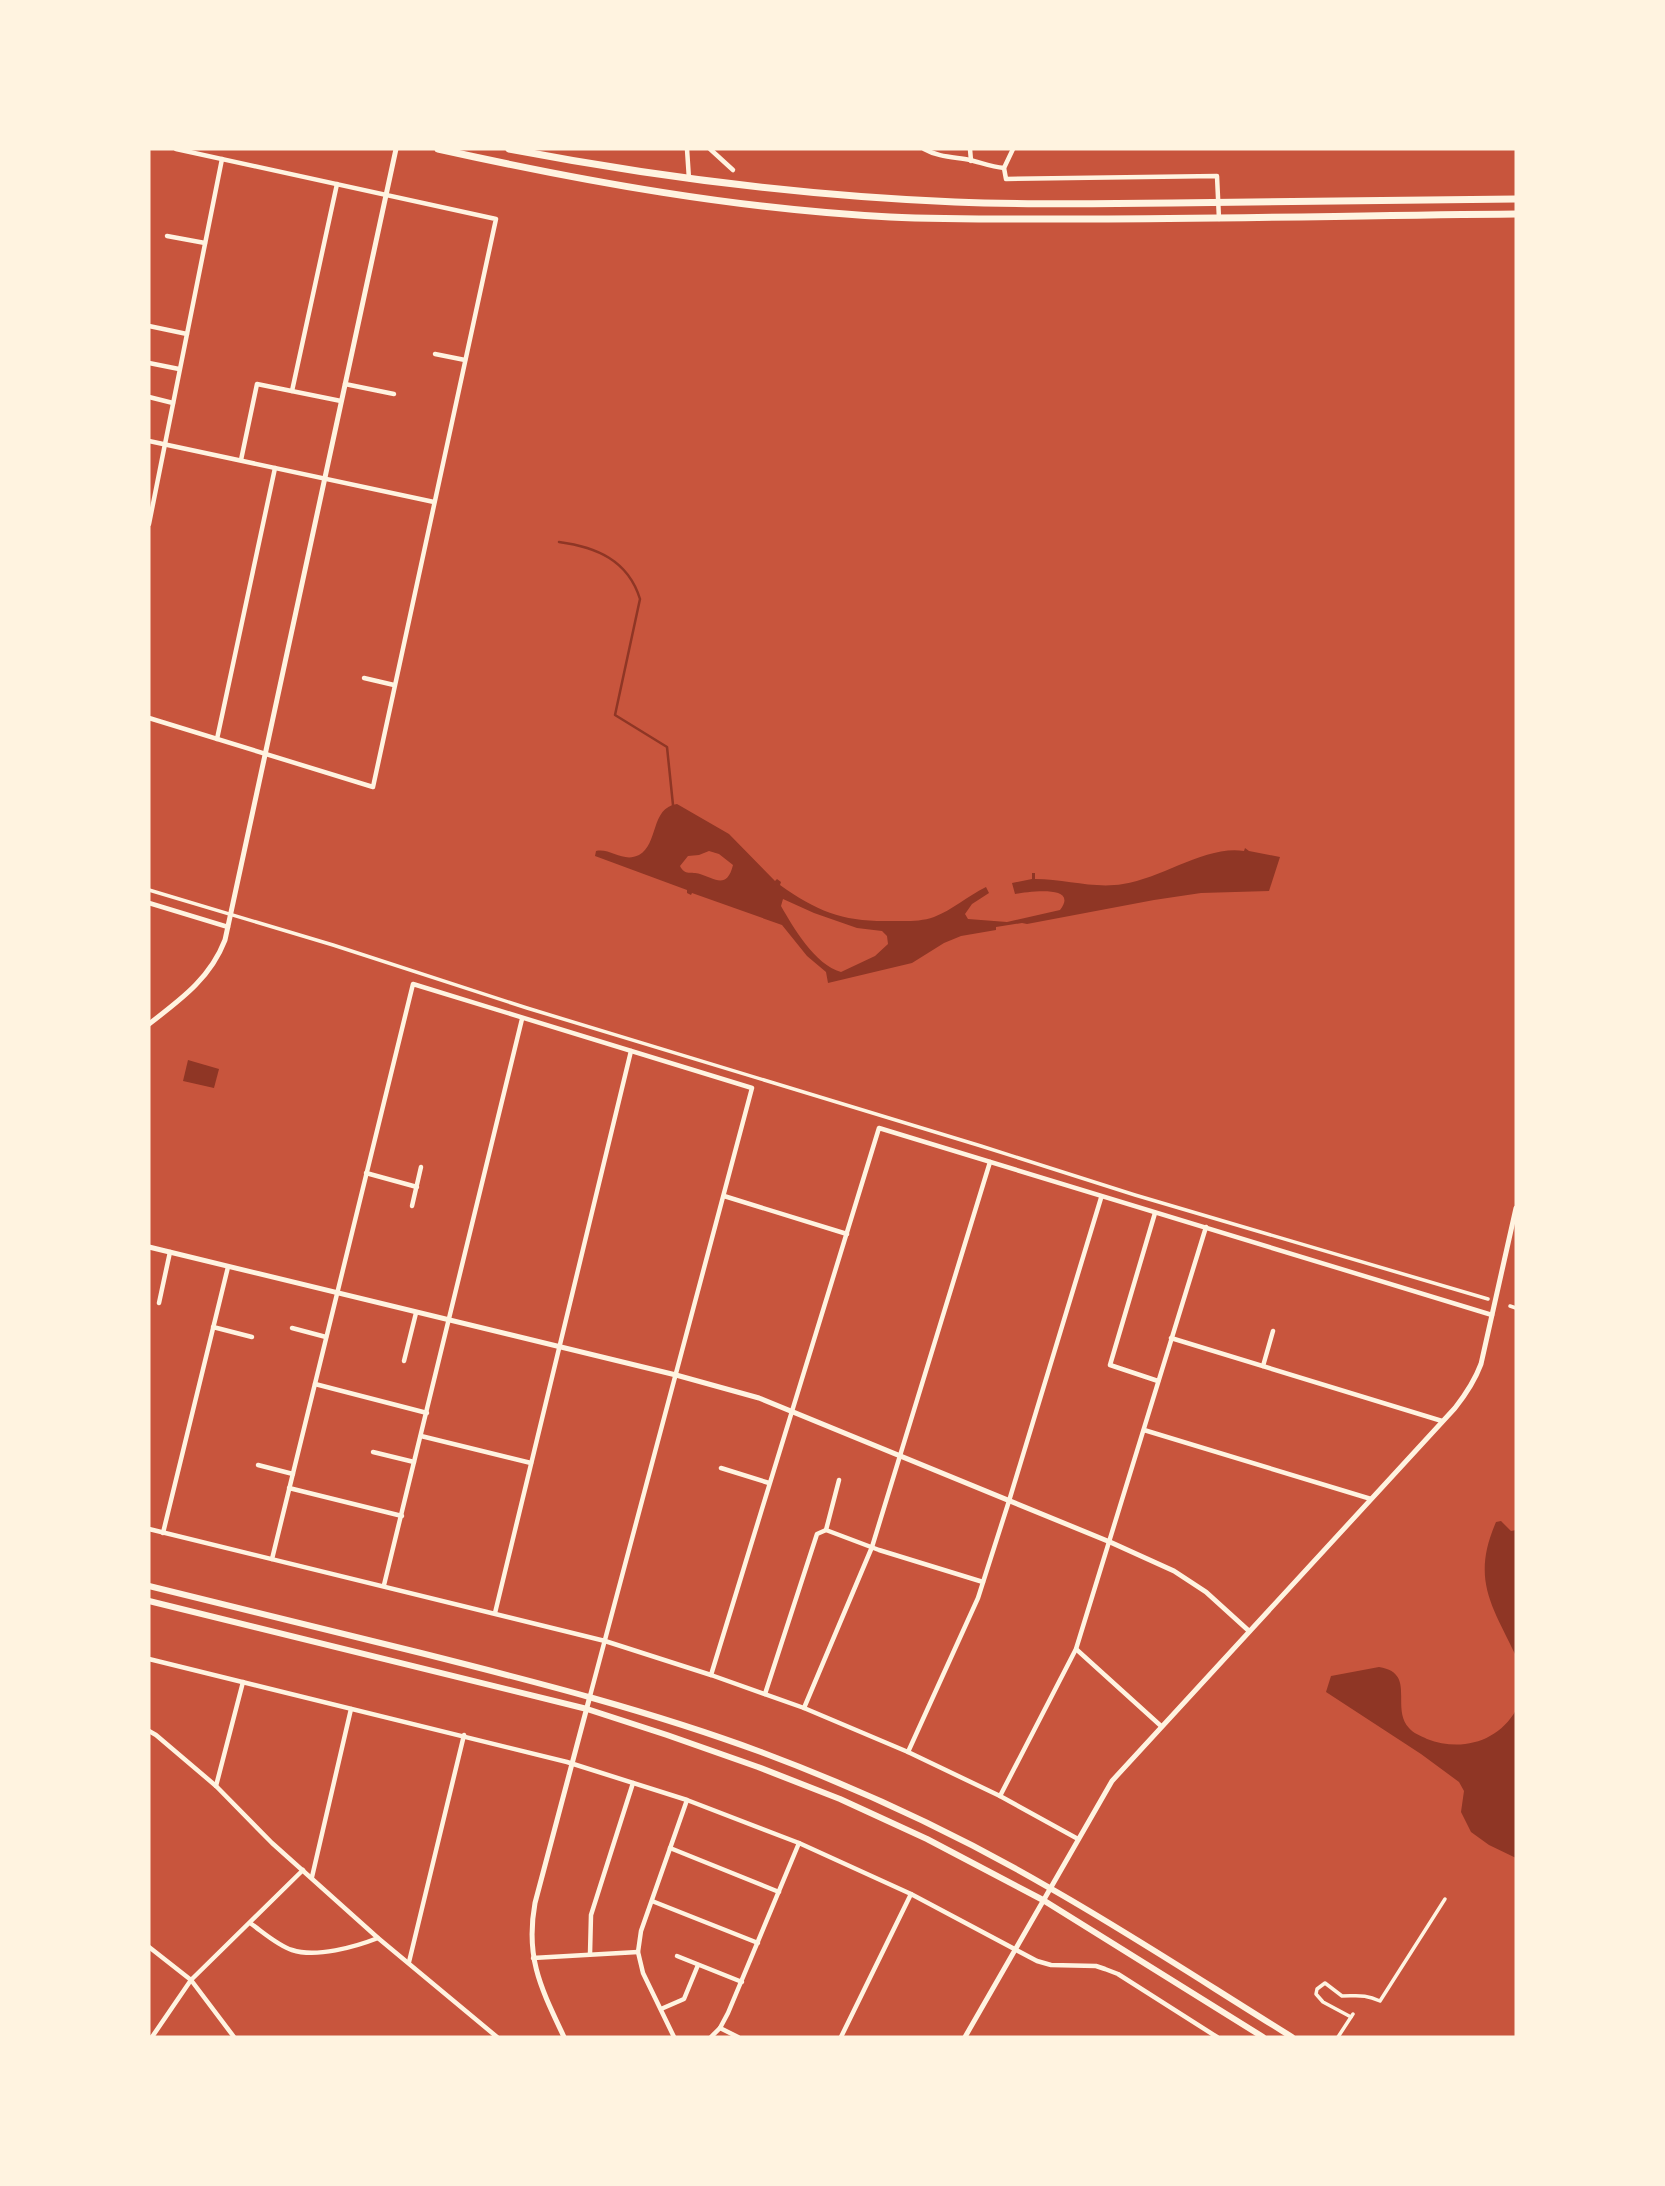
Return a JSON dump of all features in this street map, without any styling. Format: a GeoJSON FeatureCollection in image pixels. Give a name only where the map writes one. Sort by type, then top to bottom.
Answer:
{"type":"FeatureCollection","features":[{"type":"Feature","properties":{"kind":"main road"},"geometry":{"type":"LineString","coordinates":[[438,149],[636,189],[754,205],[888,216],[956,219],[1219,219],[1516,214]]}},
{"type":"Feature","properties":{"kind":"main road"},"geometry":{"type":"LineString","coordinates":[[509,149],[689,180],[824,194],[956,202],[1218,203],[1516,199]]}},
{"type":"Feature","properties":{"kind":"main road"},"geometry":{"type":"LineString","coordinates":[[149,1586],[590,1696],[763,1753],[846,1787],[947,1834],[1050,1888],[1292,2037]]}},
{"type":"Feature","properties":{"kind":"main road"},"geometry":{"type":"LineString","coordinates":[[149,1601],[587,1709],[667,1734],[840,1799],[927,1839],[1043,1900],[1263,2037]]}},
{"type":"Feature","properties":{"kind":"street"},"geometry":{"type":"LineString","coordinates":[[149,718],[373,787],[496,219],[176,149]]}},
{"type":"Feature","properties":{"kind":"street"},"geometry":{"type":"LineString","coordinates":[[149,1024],[188,995],[221,952],[396,149]]}},
{"type":"Feature","properties":{"kind":"street"},"geometry":{"type":"LineString","coordinates":[[687,149],[689,180]]}},
{"type":"Feature","properties":{"kind":"street"},"geometry":{"type":"LineString","coordinates":[[710,149],[733,170]]}},
{"type":"Feature","properties":{"kind":"street"},"geometry":{"type":"LineString","coordinates":[[924,149],[933,154],[988,167],[1004,168]]}},
{"type":"Feature","properties":{"kind":"street"},"geometry":{"type":"LineString","coordinates":[[970,149],[971,161]]}},
{"type":"Feature","properties":{"kind":"street"},"geometry":{"type":"LineString","coordinates":[[1013,149],[1004,168],[1006,179],[1217,176],[1219,219]]}},
{"type":"Feature","properties":{"kind":"street"},"geometry":{"type":"LineString","coordinates":[[149,524],[222,159]]}},
{"type":"Feature","properties":{"kind":"street"},"geometry":{"type":"LineString","coordinates":[[292,391],[337,184]]}},
{"type":"Feature","properties":{"kind":"street"},"geometry":{"type":"LineString","coordinates":[[167,236],[205,243]]}},
{"type":"Feature","properties":{"kind":"street"},"geometry":{"type":"LineString","coordinates":[[149,326],[187,334]]}},
{"type":"Feature","properties":{"kind":"street"},"geometry":{"type":"LineString","coordinates":[[435,354],[465,360]]}},
{"type":"Feature","properties":{"kind":"street"},"geometry":{"type":"LineString","coordinates":[[149,363],[180,369]]}},
{"type":"Feature","properties":{"kind":"street"},"geometry":{"type":"LineString","coordinates":[[241,460],[257,384],[341,401]]}},
{"type":"Feature","properties":{"kind":"street"},"geometry":{"type":"LineString","coordinates":[[345,384],[394,394]]}},
{"type":"Feature","properties":{"kind":"street"},"geometry":{"type":"LineString","coordinates":[[149,397],[173,403]]}},
{"type":"Feature","properties":{"kind":"street"},"geometry":{"type":"LineString","coordinates":[[149,441],[434,502]]}},
{"type":"Feature","properties":{"kind":"street"},"geometry":{"type":"LineString","coordinates":[[217,740],[275,468]]}},
{"type":"Feature","properties":{"kind":"street"},"geometry":{"type":"LineString","coordinates":[[364,678],[394,685]]}},
{"type":"Feature","properties":{"kind":"street"},"geometry":{"type":"LineString","coordinates":[[149,890],[1124,1191],[1488,1299]]}},
{"type":"Feature","properties":{"kind":"street"},"geometry":{"type":"LineString","coordinates":[[149,903],[228,927]]}},
{"type":"Feature","properties":{"kind":"street"},"geometry":{"type":"LineString","coordinates":[[272,1559],[412,984],[752,1088],[535,1903],[531,1931],[533,1958],[544,1995],[564,2037]]}},
{"type":"Feature","properties":{"kind":"street"},"geometry":{"type":"LineString","coordinates":[[384,1585],[522,1019]]}},
{"type":"Feature","properties":{"kind":"street"},"geometry":{"type":"LineString","coordinates":[[495,1613],[631,1051]]}},
{"type":"Feature","properties":{"kind":"street"},"geometry":{"type":"LineString","coordinates":[[711,1675],[879,1128],[1493,1316]]}},
{"type":"Feature","properties":{"kind":"street"},"geometry":{"type":"LineString","coordinates":[[804,1708],[872,1547],[990,1162]]}},
{"type":"Feature","properties":{"kind":"street"},"geometry":{"type":"LineString","coordinates":[[412,1206],[421,1167]]}},
{"type":"Feature","properties":{"kind":"street"},"geometry":{"type":"LineString","coordinates":[[366,1173],[416,1187]]}},
{"type":"Feature","properties":{"kind":"street"},"geometry":{"type":"LineString","coordinates":[[724,1196],[847,1234]]}},
{"type":"Feature","properties":{"kind":"street"},"geometry":{"type":"LineString","coordinates":[[908,1752],[984,1582],[1101,1198]]}},
{"type":"Feature","properties":{"kind":"street"},"geometry":{"type":"LineString","coordinates":[[965,2037],[1111,1782],[1455,1408],[1476,1378],[1493,1316],[1516,1208]]}},
{"type":"Feature","properties":{"kind":"street"},"geometry":{"type":"LineString","coordinates":[[1155,1213],[1110,1365],[1158,1381]]}},
{"type":"Feature","properties":{"kind":"street"},"geometry":{"type":"LineString","coordinates":[[1000,1796],[1076,1649],[1206,1227]]}},
{"type":"Feature","properties":{"kind":"street"},"geometry":{"type":"LineString","coordinates":[[149,1247],[743,1392],[1110,1542],[1174,1571],[1206,1592],[1249,1631]]}},
{"type":"Feature","properties":{"kind":"street"},"geometry":{"type":"LineString","coordinates":[[159,1303],[170,1252]]}},
{"type":"Feature","properties":{"kind":"street"},"geometry":{"type":"LineString","coordinates":[[163,1533],[228,1267]]}},
{"type":"Feature","properties":{"kind":"street"},"geometry":{"type":"LineString","coordinates":[[1510,1306],[1516,1308]]}},
{"type":"Feature","properties":{"kind":"street"},"geometry":{"type":"LineString","coordinates":[[404,1361],[416,1313]]}},
{"type":"Feature","properties":{"kind":"street"},"geometry":{"type":"LineString","coordinates":[[213,1327],[253,1337]]}},
{"type":"Feature","properties":{"kind":"street"},"geometry":{"type":"LineString","coordinates":[[292,1328],[326,1337]]}},
{"type":"Feature","properties":{"kind":"street"},"geometry":{"type":"LineString","coordinates":[[1263,1366],[1273,1331]]}},
{"type":"Feature","properties":{"kind":"street"},"geometry":{"type":"LineString","coordinates":[[1171,1338],[1443,1421]]}},
{"type":"Feature","properties":{"kind":"street"},"geometry":{"type":"LineString","coordinates":[[315,1384],[426,1413]]}},
{"type":"Feature","properties":{"kind":"street"},"geometry":{"type":"LineString","coordinates":[[1144,1430],[1371,1499]]}},
{"type":"Feature","properties":{"kind":"street"},"geometry":{"type":"LineString","coordinates":[[421,1436],[531,1463]]}},
{"type":"Feature","properties":{"kind":"street"},"geometry":{"type":"LineString","coordinates":[[373,1452],[414,1462]]}},
{"type":"Feature","properties":{"kind":"street"},"geometry":{"type":"LineString","coordinates":[[258,1465],[293,1474]]}},
{"type":"Feature","properties":{"kind":"street"},"geometry":{"type":"LineString","coordinates":[[721,1468],[769,1483]]}},
{"type":"Feature","properties":{"kind":"street"},"geometry":{"type":"LineString","coordinates":[[825,1530],[839,1480]]}},
{"type":"Feature","properties":{"kind":"street"},"geometry":{"type":"LineString","coordinates":[[289,1488],[402,1516]]}},
{"type":"Feature","properties":{"kind":"street"},"geometry":{"type":"LineString","coordinates":[[149,1529],[605,1641],[711,1675],[804,1708],[908,1752],[1000,1796],[1078,1839]]}},
{"type":"Feature","properties":{"kind":"street"},"geometry":{"type":"LineString","coordinates":[[765,1694],[817,1534],[825,1530],[984,1582]]}},
{"type":"Feature","properties":{"kind":"street"},"geometry":{"type":"LineString","coordinates":[[1076,1649],[1161,1726]]}},
{"type":"Feature","properties":{"kind":"street"},"geometry":{"type":"LineString","coordinates":[[149,1659],[464,1735],[573,1764],[687,1800],[799,1843],[911,1894],[1037,1961],[1051,1965],[1096,1966],[1118,1974],[1215,2037]]}},
{"type":"Feature","properties":{"kind":"street"},"geometry":{"type":"LineString","coordinates":[[216,1786],[243,1682]]}},
{"type":"Feature","properties":{"kind":"street"},"geometry":{"type":"LineString","coordinates":[[312,1878],[351,1709]]}},
{"type":"Feature","properties":{"kind":"street"},"geometry":{"type":"LineString","coordinates":[[149,1731],[216,1786],[272,1843],[377,1938],[497,2037]]}},
{"type":"Feature","properties":{"kind":"street"},"geometry":{"type":"LineString","coordinates":[[409,1962],[464,1735]]}},
{"type":"Feature","properties":{"kind":"street"},"geometry":{"type":"LineString","coordinates":[[590,1954],[592,1915],[633,1783]]}},
{"type":"Feature","properties":{"kind":"street"},"geometry":{"type":"LineString","coordinates":[[674,2037],[643,1973],[638,1952],[641,1931],[687,1800]]}},
{"type":"Feature","properties":{"kind":"street"},"geometry":{"type":"LineString","coordinates":[[711,2037],[729,2014],[799,1843]]}},
{"type":"Feature","properties":{"kind":"street"},"geometry":{"type":"LineString","coordinates":[[670,1848],[779,1892]]}},
{"type":"Feature","properties":{"kind":"street"},"geometry":{"type":"LineString","coordinates":[[152,2037],[191,1980],[303,1870]]}},
{"type":"Feature","properties":{"kind":"street"},"geometry":{"type":"LineString","coordinates":[[841,2037],[911,1894]]}},
{"type":"Feature","properties":{"kind":"street"},"geometry":{"type":"LineString","coordinates":[[1338,2037],[1350,2018],[1320,2000],[1316,1994],[1317,1989],[1327,1983],[1342,1996],[1360,1994],[1380,2001],[1445,1899]]}},
{"type":"Feature","properties":{"kind":"street"},"geometry":{"type":"LineString","coordinates":[[652,1901],[758,1943]]}},
{"type":"Feature","properties":{"kind":"street"},"geometry":{"type":"LineString","coordinates":[[250,1923],[292,1950],[307,1952],[357,1947],[377,1938]]}},
{"type":"Feature","properties":{"kind":"street"},"geometry":{"type":"LineString","coordinates":[[149,1947],[191,1980],[234,2037]]}},
{"type":"Feature","properties":{"kind":"street"},"geometry":{"type":"LineString","coordinates":[[533,1958],[638,1952]]}},
{"type":"Feature","properties":{"kind":"street"},"geometry":{"type":"LineString","coordinates":[[677,1956],[742,1982]]}},
{"type":"Feature","properties":{"kind":"street"},"geometry":{"type":"LineString","coordinates":[[661,2009],[684,1999],[698,1965]]}},
{"type":"Feature","properties":{"kind":"street"},"geometry":{"type":"LineString","coordinates":[[720,2028],[738,2037]]}},
{"type":"Feature","properties":{"kind":"shaded area"},"geometry":{"type":"Polygon","coordinates":[[[677,804],[729,834],[775,881],[777,879],[781,882],[780,885],[807,902],[832,914],[859,920],[929,919],[986,887],[989,893],[972,904],[965,914],[968,919],[1007,922],[1060,910],[1064,902],[1063,896],[1058,893],[1040,891],[1015,894],[1012,883],[1032,879],[1032,873],[1035,873],[1035,879],[1112,885],[1138,881],[1200,857],[1230,850],[1244,851],[1245,848],[1280,857],[1269,891],[1201,893],[1027,924],[996,927],[996,930],[961,936],[944,943],[912,963],[828,983],[826,972],[807,956],[782,925],[692,893],[691,895],[687,890],[595,856],[596,851],[628,857],[639,855],[650,843],[658,819],[668,807],[677,804]],[[709,851],[688,856],[680,866],[686,872],[724,880],[733,865],[719,854],[709,851]],[[783,899],[781,906],[798,934],[814,954],[831,968],[841,972],[875,956],[888,944],[887,936],[882,931],[857,928],[783,899]]]}},
{"type":"Feature","properties":{"kind":"shaded area"},"geometry":{"type":"Polygon","coordinates":[[[188,1060],[219,1069],[214,1088],[183,1081],[188,1060]]]}},
{"type":"Feature","properties":{"kind":"shaded area"},"geometry":{"type":"Polygon","coordinates":[[[1501,1521],[1511,1531],[1516,1530],[1516,1656],[1493,1606],[1485,1576],[1489,1542],[1496,1522],[1501,1521]]]}},
{"type":"Feature","properties":{"kind":"shaded area"},"geometry":{"type":"Polygon","coordinates":[[[1379,1667],[1390,1670],[1397,1676],[1404,1720],[1411,1730],[1427,1739],[1453,1744],[1478,1741],[1499,1730],[1516,1710],[1516,1858],[1489,1845],[1471,1832],[1461,1812],[1464,1791],[1459,1782],[1326,1692],[1331,1676],[1379,1667]]]}},
{"type":"Feature","properties":{"kind":"waterway"},"geometry":{"type":"LineString","coordinates":[[559,542],[586,548],[609,558],[619,565],[635,586],[640,599],[615,715],[667,747],[673,805]]}}]}
